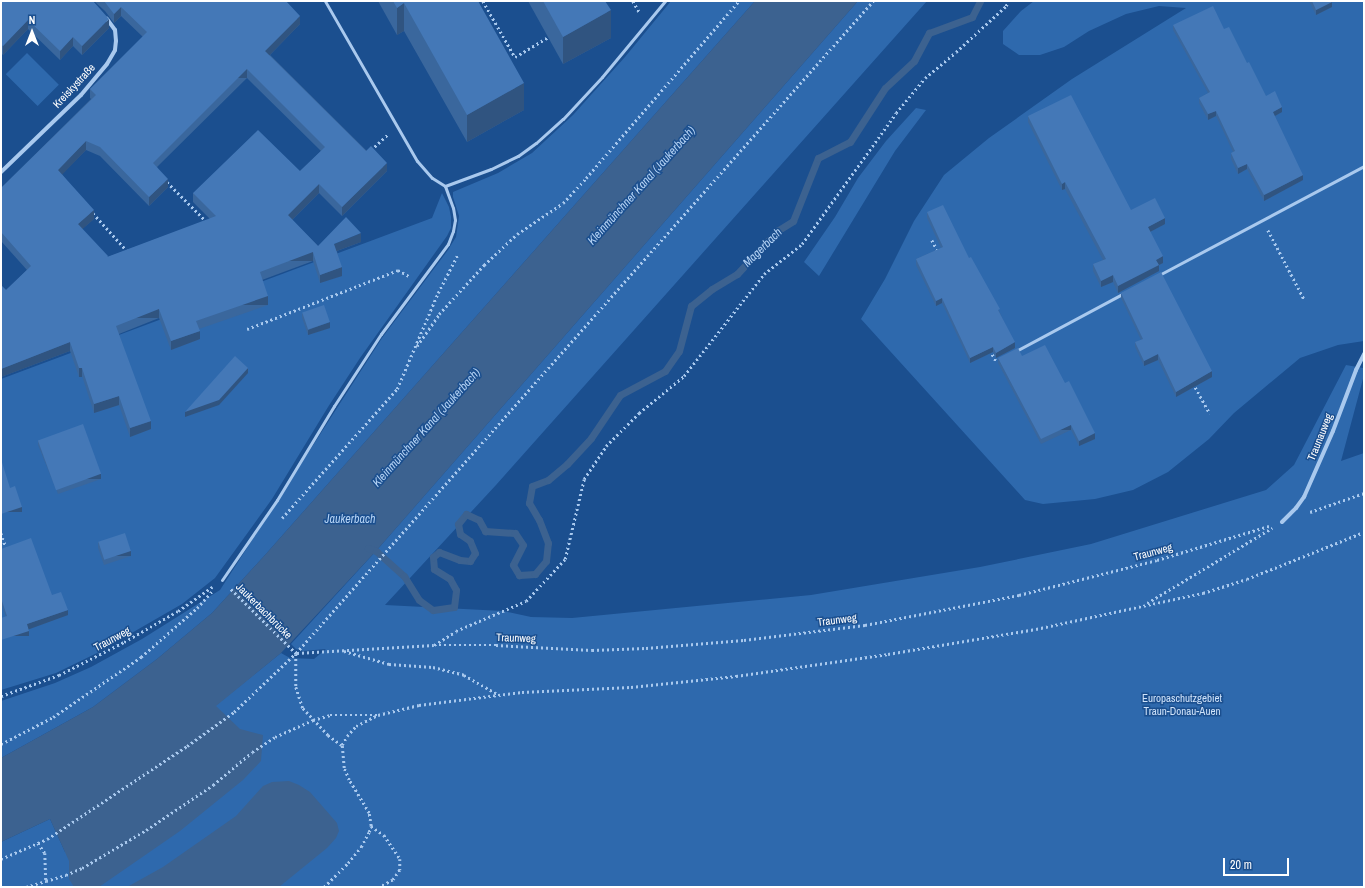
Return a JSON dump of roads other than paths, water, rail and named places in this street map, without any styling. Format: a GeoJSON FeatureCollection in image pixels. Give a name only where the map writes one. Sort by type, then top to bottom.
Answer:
{"type":"FeatureCollection","features":[{"type":"Feature","properties":{"kind":"street","name":"Kreiskystraße"},"geometry":{"type":"LineString","coordinates":[[1,172],[81,95],[107,64],[115,50],[115,30],[102,13]]}},
{"type":"Feature","properties":{"kind":"street","name":"Traunauweg"},"geometry":{"type":"LineString","coordinates":[[1282,522],[1296,508],[1304,497],[1333,431],[1356,370],[1364,354]]}},
{"type":"Feature","properties":{"kind":"lane"},"geometry":{"type":"LineString","coordinates":[[222,580],[276,500],[334,406],[381,334],[448,244],[455,220],[454,208],[445,186],[432,178],[417,161],[325,1]]}},
{"type":"Feature","properties":{"kind":"lane"},"geometry":{"type":"LineString","coordinates":[[445,186],[492,169],[518,156],[536,143],[563,119],[602,77],[665,1]]}},
{"type":"Feature","properties":{"kind":"lane"},"geometry":{"type":"LineString","coordinates":[[1152,279],[1364,166]]}},
{"type":"Feature","properties":{"kind":"lane"},"geometry":{"type":"LineString","coordinates":[[996,361],[1127,292]]}},
{"type":"Feature","properties":{"kind":"water","name":"Jaukerbach"},"geometry":{"type":"Polygon","coordinates":[[[755,1],[858,1],[376,551],[281,653],[216,706],[240,729],[263,735],[261,761],[243,780],[180,831],[99,887],[74,887],[69,879],[69,861],[50,819],[1,842],[1,758],[93,707],[157,659],[212,613],[755,1]]]}},
{"type":"Feature","properties":{"kind":"water"},"geometry":{"type":"Polygon","coordinates":[[[289,781],[310,792],[337,823],[339,831],[336,838],[327,848],[279,887],[127,887],[163,867],[236,816],[263,786],[272,782],[289,781]]]}},
{"type":"Feature","properties":{"kind":"waterway","name":"Magerbach"},"geometry":{"type":"LineString","coordinates":[[368,548],[376,551],[404,576],[419,600],[433,610],[454,607],[456,590],[450,579],[434,569],[433,557],[439,552],[460,560],[470,561],[475,553],[470,541],[460,534],[458,524],[466,514],[479,520],[485,531],[515,533],[523,545],[513,565],[519,575],[535,574],[546,561],[548,543],[539,520],[529,503],[532,486],[548,480],[567,464],[591,438],[620,395],[665,371],[679,351],[691,306],[712,289],[737,274],[777,231],[793,221],[818,158],[850,142],[885,88],[914,61],[929,33],[972,17],[980,1]]}},
{"type":"Feature","properties":{"kind":"water label","name":"Kleinmünchner Kanal (Jaukerbach)"},"geometry":{"type":"Point","coordinates":[642,186]}},
{"type":"Feature","properties":{"kind":"water label","name":"Kleinmünchner Kanal (Jaukerbach)"},"geometry":{"type":"Point","coordinates":[427,428]}},
{"type":"Feature","properties":{"kind":"park label","name":"Europaschutzgebiet Traun-Donau-Auen"},"geometry":{"type":"Point","coordinates":[1182,705]}}]}
